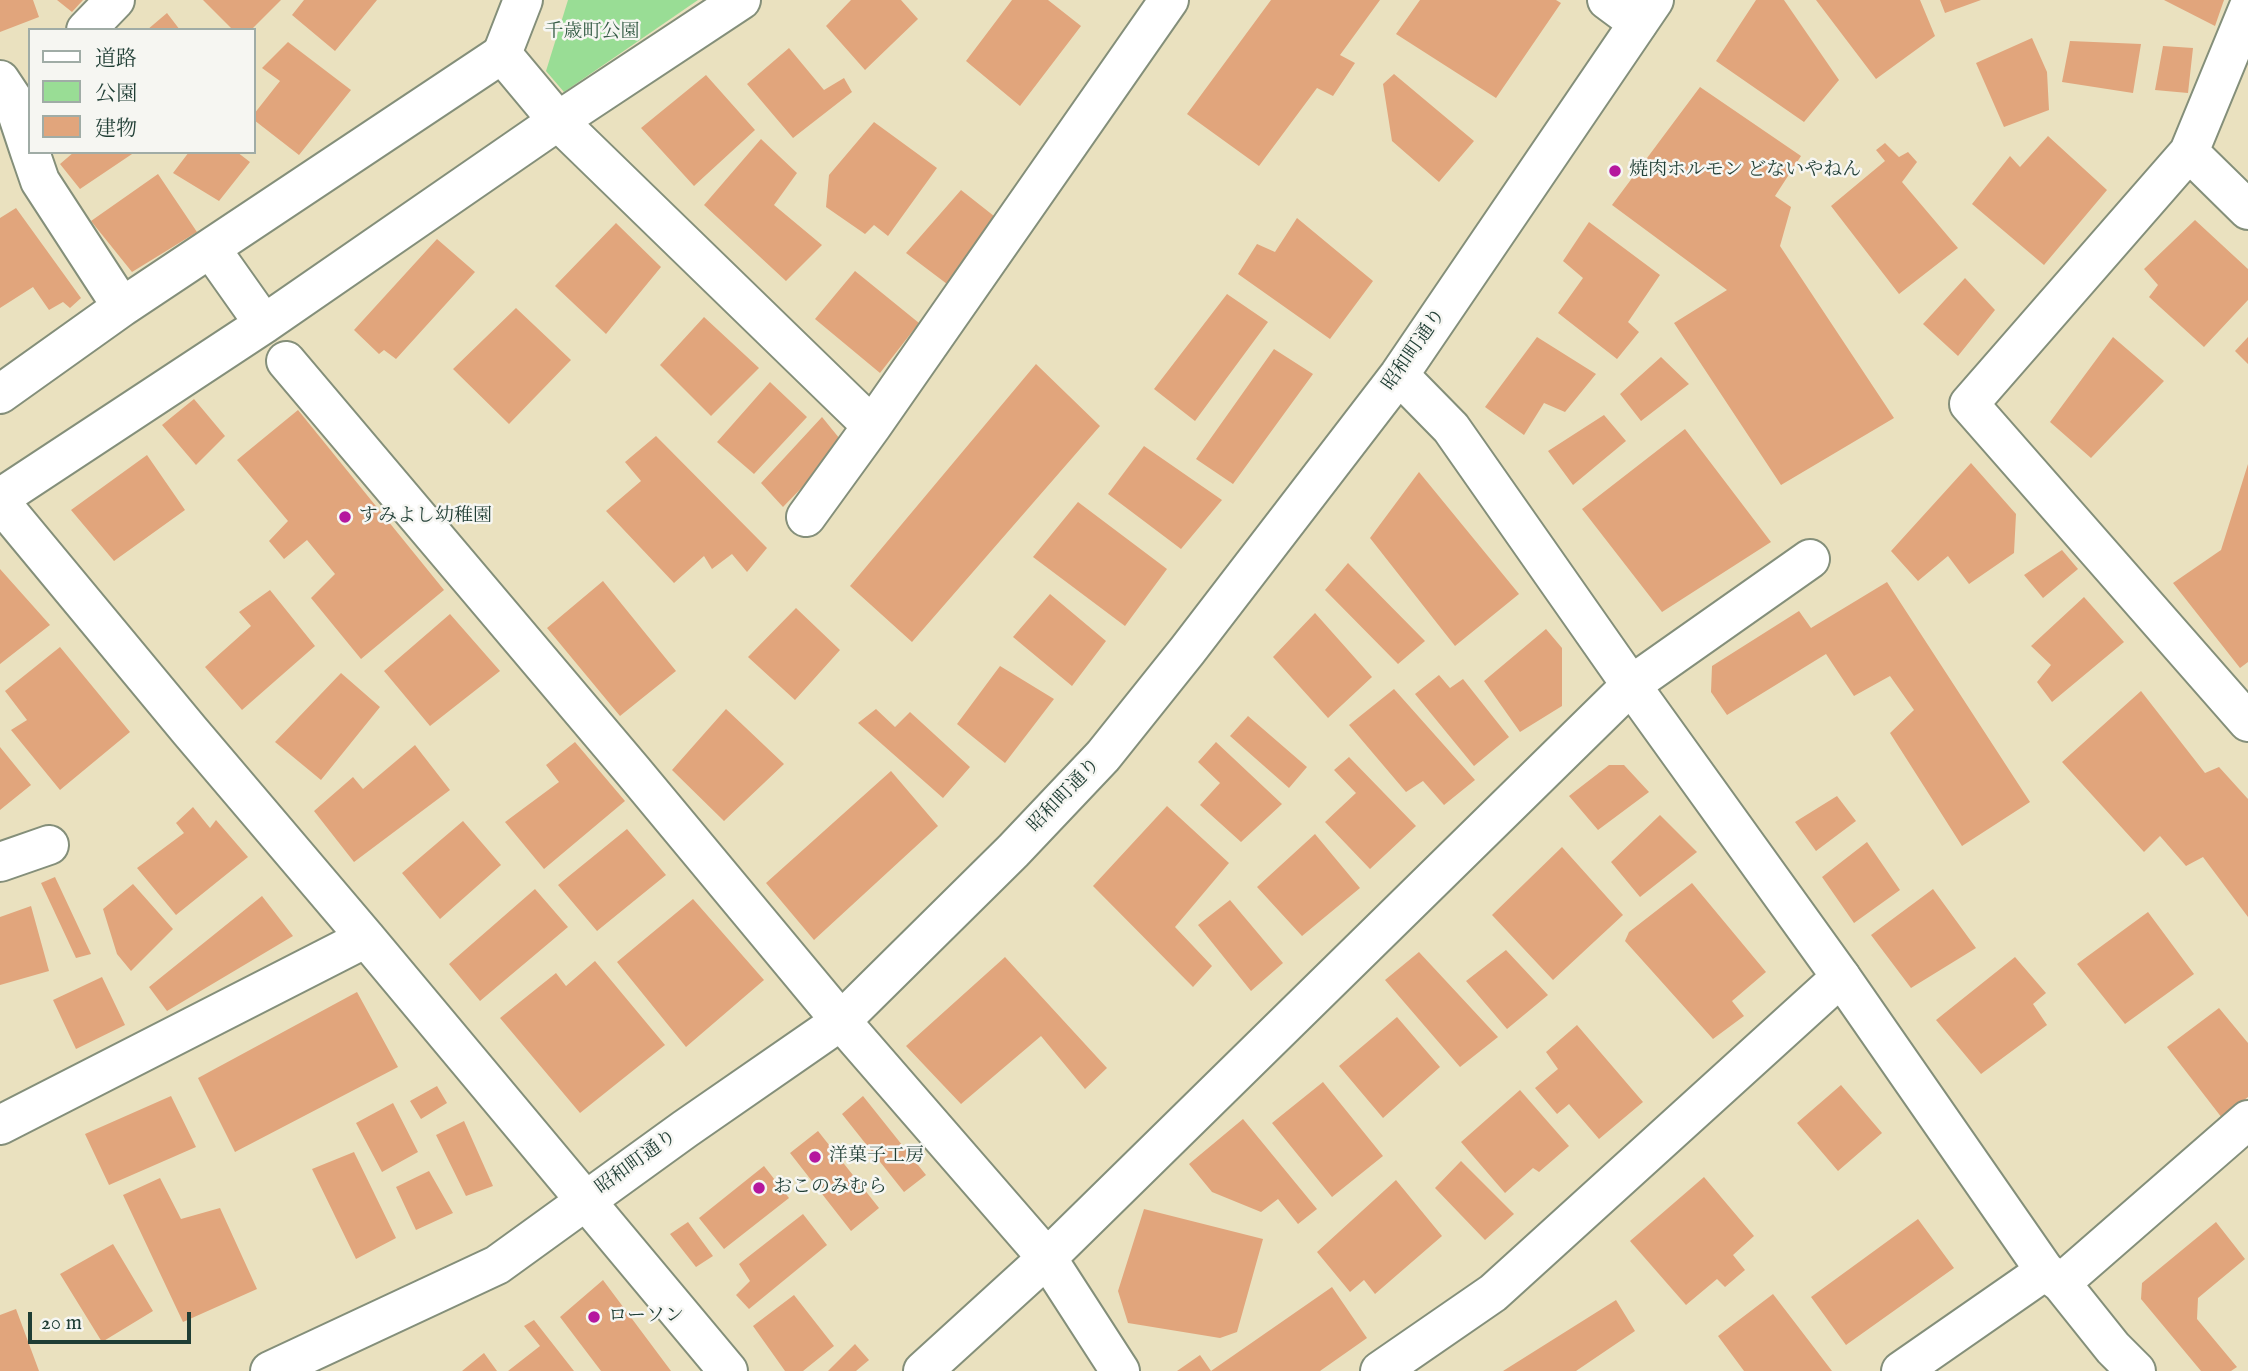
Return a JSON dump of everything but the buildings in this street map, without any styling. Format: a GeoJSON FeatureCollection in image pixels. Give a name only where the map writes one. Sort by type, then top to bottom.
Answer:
{"type":"FeatureCollection","features":[{"type":"Feature","properties":{"kind":"street"},"geometry":{"type":"LineString","coordinates":[[88,28],[115,0]]}},
{"type":"Feature","properties":{"kind":"street"},"geometry":{"type":"LineString","coordinates":[[0,394],[122,307],[502,54],[523,0]]}},
{"type":"Feature","properties":{"kind":"street"},"geometry":{"type":"LineString","coordinates":[[728,1371],[366,937],[190,732],[0,500],[741,0]]}},
{"type":"Feature","properties":{"kind":"street"},"geometry":{"type":"LineString","coordinates":[[806,517],[1168,0]]}},
{"type":"Feature","properties":{"kind":"street"},"geometry":{"type":"LineString","coordinates":[[1607,0],[1646,11]]}},
{"type":"Feature","properties":{"kind":"street"},"geometry":{"type":"LineString","coordinates":[[2248,9],[2189,152],[1969,404],[2248,722]]}},
{"type":"Feature","properties":{"kind":"street","name":"昭和町通り"},"geometry":{"type":"LineString","coordinates":[[270,1371],[497,1265],[585,1200],[841,1021],[1004,860],[1104,756],[1399,375],[1646,11]]}},
{"type":"Feature","properties":{"kind":"street"},"geometry":{"type":"LineString","coordinates":[[502,54],[558,121],[872,426]]}},
{"type":"Feature","properties":{"kind":"street"},"geometry":{"type":"LineString","coordinates":[[0,80],[12,98],[28,146]]}},
{"type":"Feature","properties":{"kind":"street"},"geometry":{"type":"LineString","coordinates":[[2189,152],[2248,210]]}},
{"type":"Feature","properties":{"kind":"street"},"geometry":{"type":"LineString","coordinates":[[31,154],[40,181],[122,307]]}},
{"type":"Feature","properties":{"kind":"street"},"geometry":{"type":"LineString","coordinates":[[211,249],[264,324]]}},
{"type":"Feature","properties":{"kind":"street"},"geometry":{"type":"LineString","coordinates":[[286,361],[642,781],[841,1021],[1047,1258],[1120,1371]]}},
{"type":"Feature","properties":{"kind":"street"},"geometry":{"type":"LineString","coordinates":[[1399,375],[1451,428],[2053,1277],[2136,1371]]}},
{"type":"Feature","properties":{"kind":"street"},"geometry":{"type":"LineString","coordinates":[[923,1371],[1047,1258],[1631,685],[1810,559]]}},
{"type":"Feature","properties":{"kind":"street"},"geometry":{"type":"LineString","coordinates":[[0,862],[48,845]]}},
{"type":"Feature","properties":{"kind":"street"},"geometry":{"type":"LineString","coordinates":[[0,1125],[366,937]]}},
{"type":"Feature","properties":{"kind":"street"},"geometry":{"type":"LineString","coordinates":[[1380,1371],[1493,1293],[1840,977]]}},
{"type":"Feature","properties":{"kind":"street"},"geometry":{"type":"LineString","coordinates":[[1901,1371],[2053,1277],[2248,1120]]}},
{"type":"Feature","properties":{"kind":"green space","name":"千歳町公園"},"geometry":{"type":"Polygon","coordinates":[[[568,0],[698,0],[564,92],[546,71],[568,0]]]}},
{"type":"Feature","properties":{"kind":"place","name":"焼肉ホルモン どないやねん"},"geometry":{"type":"Point","coordinates":[1615,171]}},
{"type":"Feature","properties":{"kind":"place","name":"すみよし幼稚園"},"geometry":{"type":"Point","coordinates":[345,517]}},
{"type":"Feature","properties":{"kind":"place","name":"洋菓子工房"},"geometry":{"type":"Point","coordinates":[815,1157]}},
{"type":"Feature","properties":{"kind":"place","name":"おこのみむら"},"geometry":{"type":"Point","coordinates":[759,1188]}},
{"type":"Feature","properties":{"kind":"place","name":"ローソン"},"geometry":{"type":"Point","coordinates":[594,1317]}}]}
